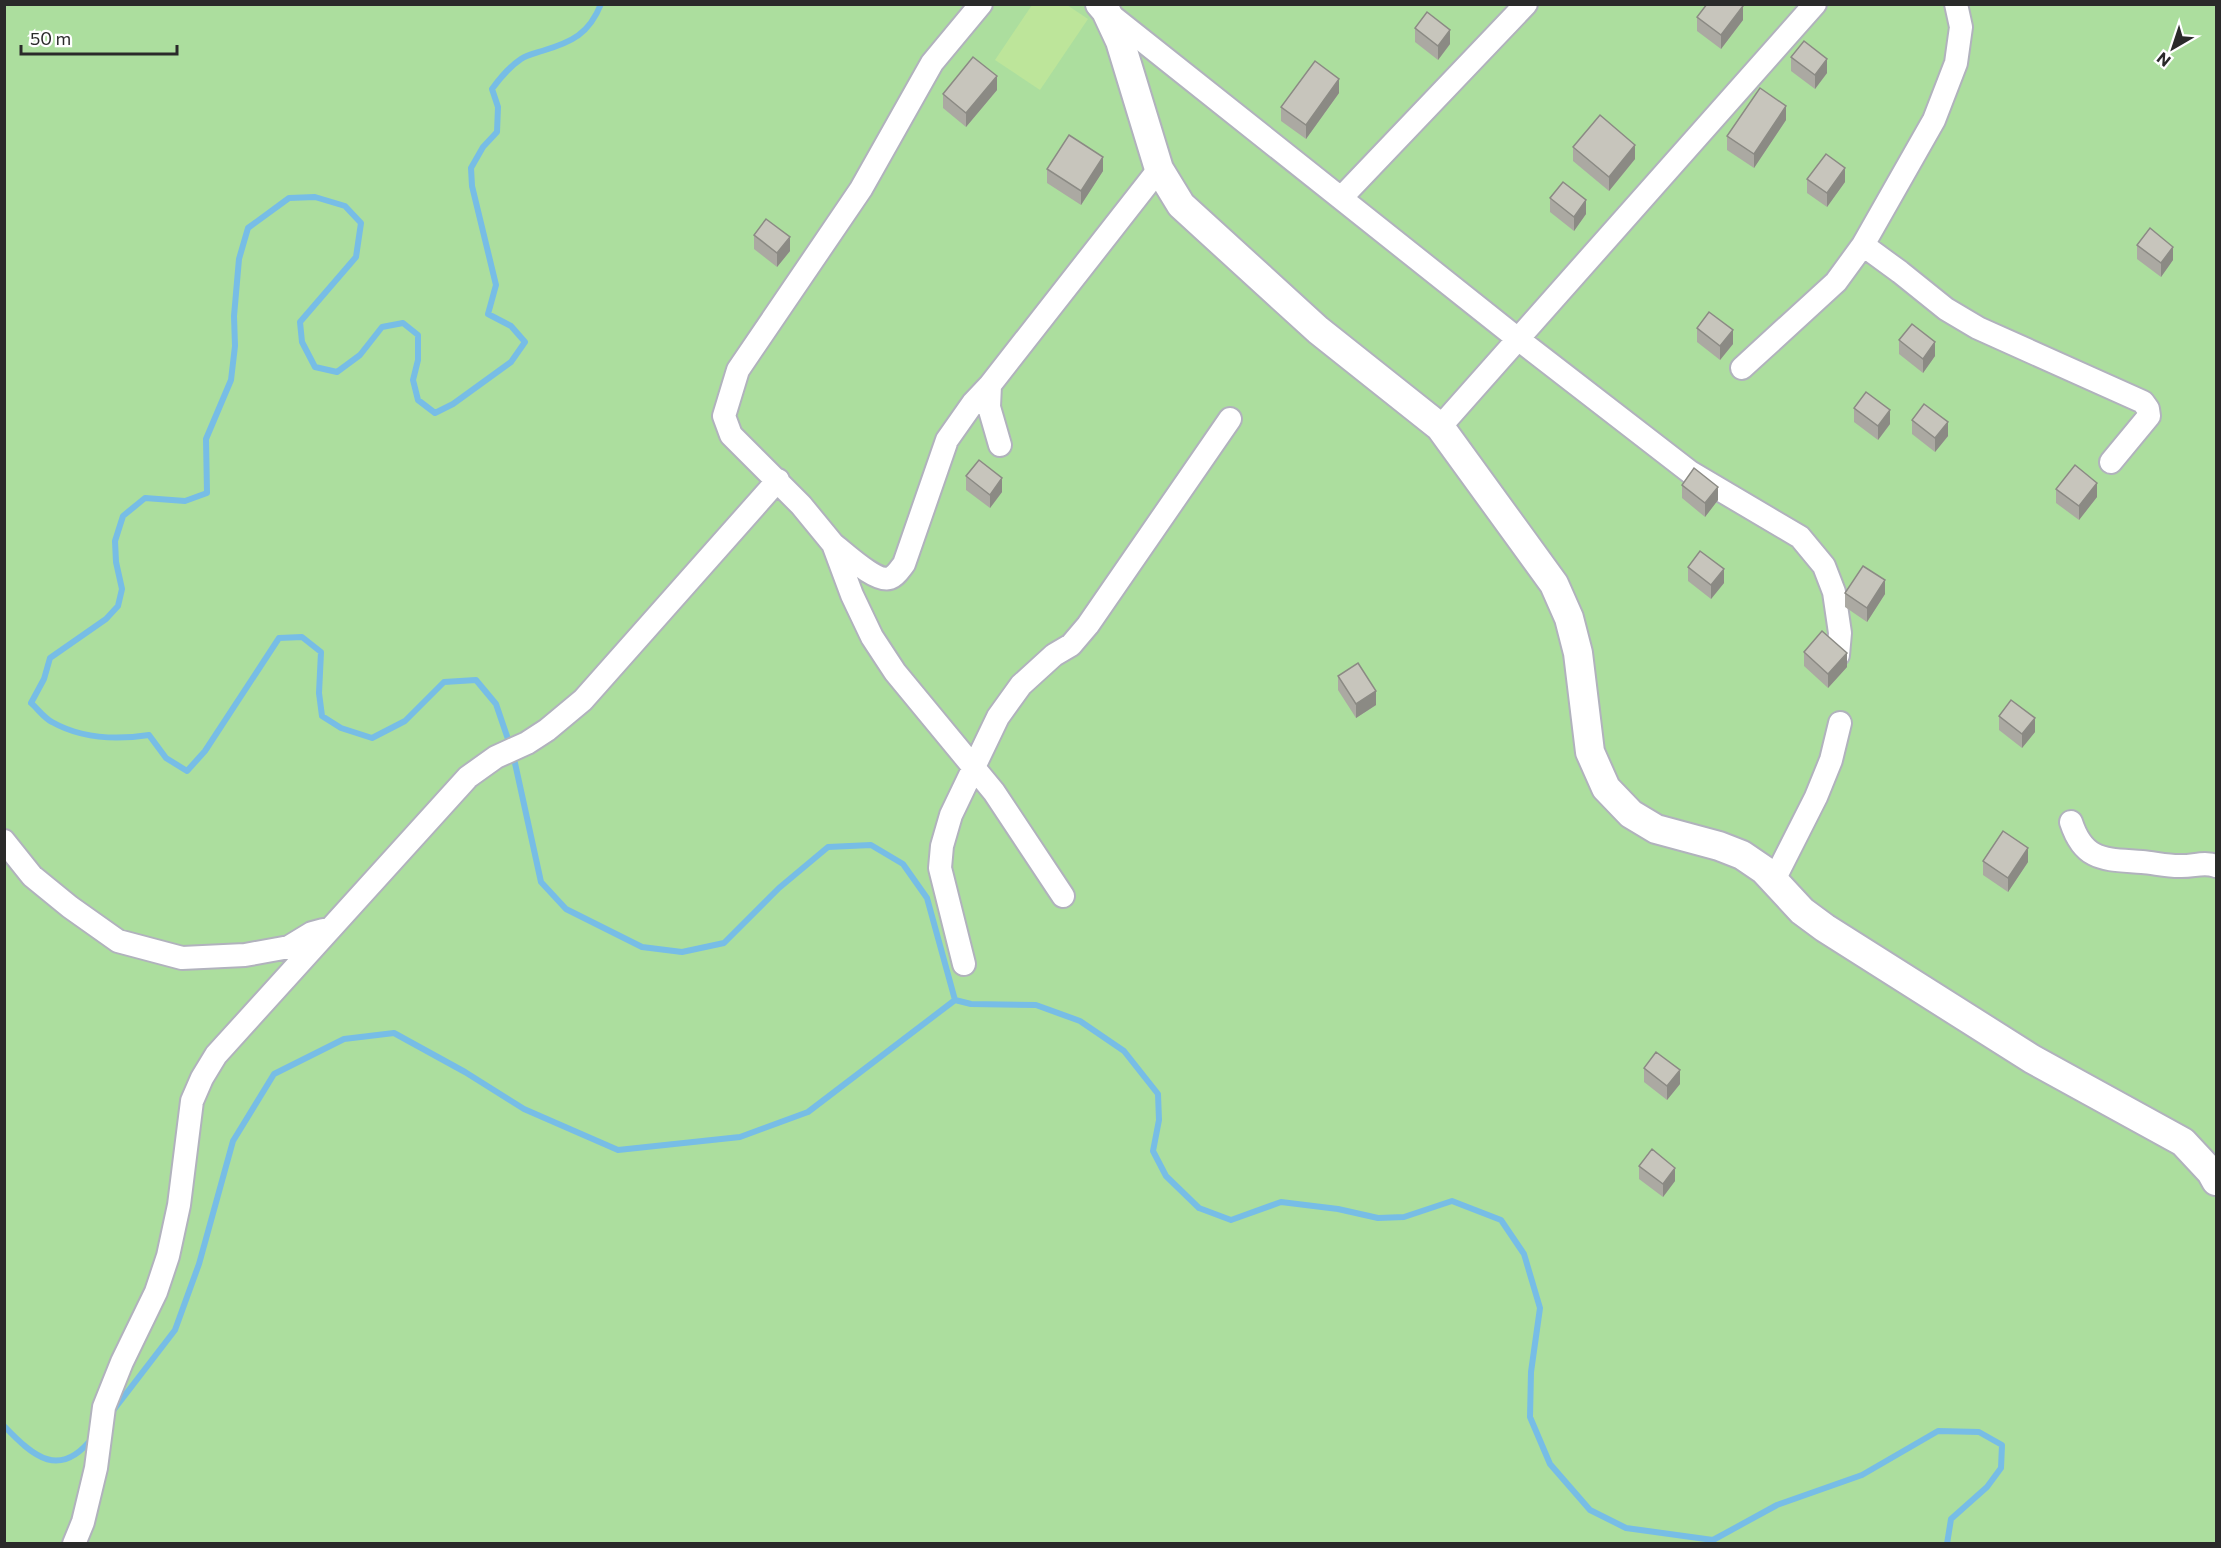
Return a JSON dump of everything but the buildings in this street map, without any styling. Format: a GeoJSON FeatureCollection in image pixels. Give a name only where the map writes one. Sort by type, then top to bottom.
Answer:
{"type":"FeatureCollection","features":[{"type":"Feature","properties":{"kind":"street"},"geometry":{"type":"LineString","coordinates":[[981,4],[933,63],[861,189],[738,370],[724,416],[731,435],[778,480],[833,544],[874,575],[887,579],[904,564],[947,440],[1159,169]]}},
{"type":"Feature","properties":{"kind":"street"},"geometry":{"type":"LineString","coordinates":[[1341,198],[1526,4]]}},
{"type":"Feature","properties":{"kind":"street"},"geometry":{"type":"LineString","coordinates":[[1440,427],[1815,4]]}},
{"type":"Feature","properties":{"kind":"street"},"geometry":{"type":"LineString","coordinates":[[1742,368],[1836,282],[1863,245],[1934,120],[1956,63],[1961,27],[1956,4]]}},
{"type":"Feature","properties":{"kind":"street"},"geometry":{"type":"LineString","coordinates":[[1103,8],[1518,339],[1690,472],[1800,537],[1824,566],[1834,592],[1840,633],[1838,655]]}},
{"type":"Feature","properties":{"kind":"street"},"geometry":{"type":"LineString","coordinates":[[1103,8],[1120,41],[1159,169],[1181,205],[1318,330],[1440,427],[1554,584],[1569,618],[1576,644],[1590,752],[1606,788],[1631,814],[1656,828],[1742,855],[1764,870],[1802,911],[1883,965],[2032,1059],[2183,1142],[2217,1181]]}},
{"type":"Feature","properties":{"kind":"street"},"geometry":{"type":"LineString","coordinates":[[1863,245],[1946,309],[1978,328],[2143,402],[2148,409],[2149,416],[2111,462]]}},
{"type":"Feature","properties":{"kind":"street"},"geometry":{"type":"LineString","coordinates":[[990,385],[988,407],[1000,445]]}},
{"type":"Feature","properties":{"kind":"street"},"geometry":{"type":"LineString","coordinates":[[964,964],[940,868],[942,846],[951,815],[973,766],[998,717],[1021,685],[1054,656],[1071,645],[1088,625],[1230,419]]}},
{"type":"Feature","properties":{"kind":"street"},"geometry":{"type":"LineString","coordinates":[[74,1544],[83,1522],[96,1468],[104,1407],[122,1362],[156,1292],[168,1256],[179,1205],[192,1101],[216,1055],[468,777],[496,757],[527,743],[547,730],[583,700],[778,480]]}},
{"type":"Feature","properties":{"kind":"street"},"geometry":{"type":"LineString","coordinates":[[833,544],[852,595],[872,637],[895,672],[994,792],[1063,896]]}},
{"type":"Feature","properties":{"kind":"street"},"geometry":{"type":"LineString","coordinates":[[1774,880],[1816,797],[1831,760],[1840,723]]}},
{"type":"Feature","properties":{"kind":"street"},"geometry":{"type":"LineString","coordinates":[[2071,822],[2076,837],[2084,848],[2094,855],[2109,860],[2181,867],[2202,864],[2217,866]]}},
{"type":"Feature","properties":{"kind":"street"},"geometry":{"type":"LineString","coordinates":[[4,841],[32,876],[70,907],[118,940],[182,958],[245,955],[289,946],[312,933],[330,928]]}},
{"type":"Feature","properties":{"kind":"green space"},"geometry":{"type":"Polygon","coordinates":[[[5,5],[2216,5],[2216,1543],[5,1543],[5,5]]]}},
{"type":"Feature","properties":{"kind":"green space"},"geometry":{"type":"Polygon","coordinates":[[[1032,5],[1067,5],[1088,19],[1040,90],[995,60],[1032,5]]]}},
{"type":"Feature","properties":{"kind":"waterway"},"geometry":{"type":"LineString","coordinates":[[510,745],[496,704],[476,680],[444,682],[405,721],[372,738],[341,728],[322,716],[319,693],[321,652],[302,637],[279,638],[205,751],[187,771],[166,758],[149,735],[112,738],[75,732],[49,720],[31,703],[44,679],[50,658],[106,619],[118,606],[122,589],[116,562],[115,541],[123,516],[145,498],[185,501],[207,493],[206,439],[231,380],[239,259],[248,228],[289,198],[315,197],[345,206],[361,223],[356,257],[300,322],[302,342],[315,367],[337,372],[360,355],[382,327],[403,323],[418,335],[418,360],[413,380],[418,400],[435,413],[453,404],[511,362],[525,342],[511,326],[488,314],[496,285],[472,186],[471,168],[483,147],[497,132],[498,107],[492,89],[498,81],[523,58],[571,40],[585,30],[601,4]]}},
{"type":"Feature","properties":{"kind":"waterway"},"geometry":{"type":"LineString","coordinates":[[513,754],[541,882],[566,909],[642,947],[682,952],[724,943],[779,888],[828,847],[871,845],[903,864],[927,898],[955,1000]]}},
{"type":"Feature","properties":{"kind":"waterway"},"geometry":{"type":"LineString","coordinates":[[955,1000],[971,1004],[1036,1005],[1080,1021],[1124,1051],[1158,1094],[1159,1120],[1153,1151],[1166,1176],[1199,1208],[1231,1220],[1281,1202],[1338,1209],[1378,1218],[1404,1217],[1452,1201],[1501,1220],[1524,1254],[1540,1308],[1531,1372],[1530,1417],[1550,1464],[1590,1510],[1626,1528],[1713,1540],[1777,1505],[1862,1475],[1938,1431],[1979,1432],[2002,1445],[2001,1468],[1987,1487],[1951,1519],[1947,1544]]}},
{"type":"Feature","properties":{"kind":"waterway"},"geometry":{"type":"LineString","coordinates":[[112,1412],[175,1330],[199,1264],[233,1141],[274,1074],[344,1039],[394,1033],[465,1072],[524,1109],[618,1150],[740,1137],[808,1112],[955,1000]]}},
{"type":"Feature","properties":{"kind":"waterway"},"geometry":{"type":"LineString","coordinates":[[4,1426],[26,1447],[47,1459],[58,1461],[69,1458],[81,1450],[93,1437]]}}]}
